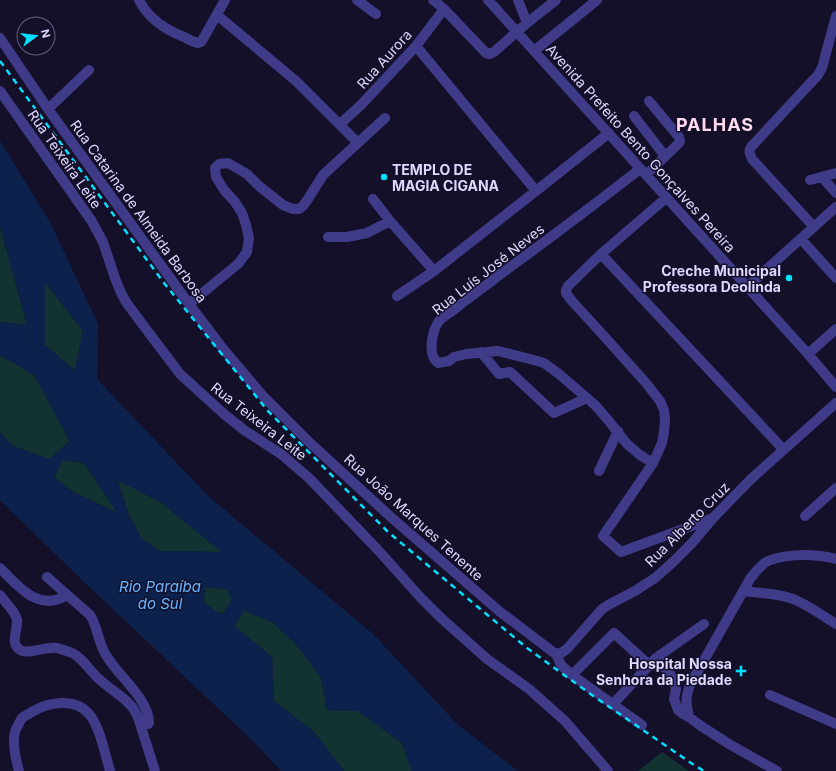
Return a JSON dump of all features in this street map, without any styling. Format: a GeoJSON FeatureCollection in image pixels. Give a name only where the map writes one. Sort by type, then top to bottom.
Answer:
{"type":"FeatureCollection","features":[{"type":"Feature","properties":{"kind":"street"},"geometry":{"type":"LineString","coordinates":[[139,0],[146,11],[165,28],[196,43],[200,43],[203,39],[225,0]]}},
{"type":"Feature","properties":{"kind":"street"},"geometry":{"type":"LineString","coordinates":[[357,0],[376,14]]}},
{"type":"Feature","properties":{"kind":"street"},"geometry":{"type":"LineString","coordinates":[[433,0],[444,9],[486,53],[489,54],[494,52],[556,0]]}},
{"type":"Feature","properties":{"kind":"street","name":"Avenida Prefeito Bento Gonçalves Pereira"},"geometry":{"type":"LineString","coordinates":[[488,0],[808,354],[836,387]]}},
{"type":"Feature","properties":{"kind":"street"},"geometry":{"type":"LineString","coordinates":[[518,0],[527,23]]}},
{"type":"Feature","properties":{"kind":"street"},"geometry":{"type":"LineString","coordinates":[[534,51],[597,0]]}},
{"type":"Feature","properties":{"kind":"street","name":"Rua Aurora"},"geometry":{"type":"LineString","coordinates":[[340,124],[361,105],[416,46],[444,9]]}},
{"type":"Feature","properties":{"kind":"street"},"geometry":{"type":"LineString","coordinates":[[217,14],[296,81],[357,142]]}},
{"type":"Feature","properties":{"kind":"street"},"geometry":{"type":"LineString","coordinates":[[814,227],[752,159],[749,152],[751,147],[818,75],[822,68],[836,16]]}},
{"type":"Feature","properties":{"kind":"street","name":"Rua Catarina de Almeida Barbosa"},"geometry":{"type":"LineString","coordinates":[[0,38],[48,109],[188,304],[224,350],[264,396]]}},
{"type":"Feature","properties":{"kind":"street"},"geometry":{"type":"LineString","coordinates":[[416,46],[536,191]]}},
{"type":"Feature","properties":{"kind":"street"},"geometry":{"type":"LineString","coordinates":[[48,109],[89,70]]}},
{"type":"Feature","properties":{"kind":"street","name":"Rua Teixeira Leite"},"geometry":{"type":"LineString","coordinates":[[0,91],[91,220],[103,242],[115,278],[126,302],[180,374],[224,414],[244,430],[281,454],[309,478],[440,617],[487,659],[529,689],[565,721],[608,771]]}},
{"type":"Feature","properties":{"kind":"street"},"geometry":{"type":"LineString","coordinates":[[643,172],[666,156],[679,143],[680,139],[649,101]]}},
{"type":"Feature","properties":{"kind":"street"},"geometry":{"type":"LineString","coordinates":[[634,116],[666,156]]}},
{"type":"Feature","properties":{"kind":"street"},"geometry":{"type":"LineString","coordinates":[[188,304],[238,264],[247,252],[249,238],[246,225],[242,213],[216,177],[215,168],[219,164],[228,164],[247,174],[259,186],[283,205],[293,209],[299,209],[308,199],[323,175],[357,142],[385,118]]}},
{"type":"Feature","properties":{"kind":"street"},"geometry":{"type":"LineString","coordinates":[[397,296],[434,271],[609,133]]}},
{"type":"Feature","properties":{"kind":"street","name":"Rua Luís José Neves"},"geometry":{"type":"LineString","coordinates":[[643,172],[572,222],[440,321],[432,339],[432,354],[436,362],[440,364],[449,361],[454,357],[466,354],[498,351],[530,358],[544,363],[595,405],[627,444],[640,455],[653,463]]}},
{"type":"Feature","properties":{"kind":"street"},"geometry":{"type":"LineString","coordinates":[[810,180],[836,173]]}},
{"type":"Feature","properties":{"kind":"street"},"geometry":{"type":"LineString","coordinates":[[822,176],[836,193]]}},
{"type":"Feature","properties":{"kind":"street"},"geometry":{"type":"LineString","coordinates":[[666,198],[601,254],[568,286],[566,293],[646,383],[660,401],[664,410],[665,427],[662,443],[653,463],[603,536],[621,552],[714,517]]}},
{"type":"Feature","properties":{"kind":"street"},"geometry":{"type":"LineString","coordinates":[[374,199],[434,271]]}},
{"type":"Feature","properties":{"kind":"street"},"geometry":{"type":"LineString","coordinates":[[747,287],[836,207]]}},
{"type":"Feature","properties":{"kind":"street"},"geometry":{"type":"LineString","coordinates":[[328,237],[346,237],[367,233],[390,220]]}},
{"type":"Feature","properties":{"kind":"street"},"geometry":{"type":"LineString","coordinates":[[800,239],[836,278]]}},
{"type":"Feature","properties":{"kind":"street"},"geometry":{"type":"LineString","coordinates":[[601,254],[783,449]]}},
{"type":"Feature","properties":{"kind":"street"},"geometry":{"type":"LineString","coordinates":[[808,354],[836,329]]}},
{"type":"Feature","properties":{"kind":"street"},"geometry":{"type":"LineString","coordinates":[[481,352],[499,374],[510,372],[554,413],[586,398]]}},
{"type":"Feature","properties":{"kind":"street","name":"Rua João Marques Tenente"},"geometry":{"type":"LineString","coordinates":[[264,396],[310,443],[392,518],[499,611],[555,652]]}},
{"type":"Feature","properties":{"kind":"street","name":"Rua Alberto Cruz"},"geometry":{"type":"LineString","coordinates":[[555,652],[562,653],[567,649],[602,609],[655,578],[672,563],[751,479],[836,403]]}},
{"type":"Feature","properties":{"kind":"street"},"geometry":{"type":"LineString","coordinates":[[599,472],[618,432]]}},
{"type":"Feature","properties":{"kind":"street"},"geometry":{"type":"LineString","coordinates":[[805,516],[836,488]]}},
{"type":"Feature","properties":{"kind":"street"},"geometry":{"type":"LineString","coordinates":[[690,717],[686,698],[690,685],[750,579],[763,564],[768,561],[800,555],[836,559]]}},
{"type":"Feature","properties":{"kind":"street"},"geometry":{"type":"LineString","coordinates":[[0,568],[20,588],[35,598],[48,601],[59,599],[67,595]]}},
{"type":"Feature","properties":{"kind":"street"},"geometry":{"type":"LineString","coordinates":[[47,577],[90,615],[94,621],[104,653],[142,702],[148,712],[149,723],[145,724],[138,717]]}},
{"type":"Feature","properties":{"kind":"street"},"geometry":{"type":"LineString","coordinates":[[743,591],[789,597],[801,602],[836,624]]}},
{"type":"Feature","properties":{"kind":"street"},"geometry":{"type":"LineString","coordinates":[[0,595],[15,615],[17,623],[14,639],[17,648],[20,651],[28,652],[56,648],[74,654],[92,673],[125,700],[135,711],[155,771]]}},
{"type":"Feature","properties":{"kind":"street"},"geometry":{"type":"LineString","coordinates":[[613,704],[653,662],[704,624]]}},
{"type":"Feature","properties":{"kind":"street"},"geometry":{"type":"LineString","coordinates":[[572,675],[614,633],[670,674],[676,689],[674,700],[676,707],[680,712],[690,717],[729,744],[777,771]]}},
{"type":"Feature","properties":{"kind":"street"},"geometry":{"type":"LineString","coordinates":[[555,652],[561,665],[572,675],[642,725]]}},
{"type":"Feature","properties":{"kind":"street"},"geometry":{"type":"LineString","coordinates":[[770,695],[836,724]]}},
{"type":"Feature","properties":{"kind":"street"},"geometry":{"type":"LineString","coordinates":[[20,771],[14,747],[16,731],[22,718],[36,710],[52,704],[63,703],[82,707],[89,714],[101,740],[110,771]]}},
{"type":"Feature","properties":{"kind":"green space"},"geometry":{"type":"Polygon","coordinates":[[[0,226],[27,325],[0,322],[0,226]]]}},
{"type":"Feature","properties":{"kind":"green space"},"geometry":{"type":"Polygon","coordinates":[[[45,282],[83,331],[75,371],[45,345],[45,282]]]}},
{"type":"Feature","properties":{"kind":"green space"},"geometry":{"type":"Polygon","coordinates":[[[0,355],[34,375],[70,441],[49,459],[13,446],[0,433],[0,355]]]}},
{"type":"Feature","properties":{"kind":"green space"},"geometry":{"type":"Polygon","coordinates":[[[63,460],[84,463],[118,513],[73,492],[54,477],[63,460]]]}},
{"type":"Feature","properties":{"kind":"green space"},"geometry":{"type":"Polygon","coordinates":[[[117,479],[162,503],[222,552],[160,551],[142,539],[129,515],[117,479]]]}},
{"type":"Feature","properties":{"kind":"green space"},"geometry":{"type":"Polygon","coordinates":[[[205,587],[227,589],[232,600],[223,614],[216,612],[204,602],[205,587]]]}},
{"type":"Feature","properties":{"kind":"green space"},"geometry":{"type":"Polygon","coordinates":[[[244,611],[272,622],[295,643],[321,677],[327,710],[358,711],[402,743],[412,771],[344,771],[314,732],[274,701],[272,657],[234,626],[244,611]]]}},
{"type":"Feature","properties":{"kind":"green space"},"geometry":{"type":"Polygon","coordinates":[[[662,752],[689,771],[638,771],[662,752]]]}},
{"type":"Feature","properties":{"kind":"water","name":"Rio Paraíba do Sul"},"geometry":{"type":"Polygon","coordinates":[[[0,141],[50,222],[98,324],[97,379],[209,497],[373,634],[458,725],[518,771],[412,771],[402,743],[358,711],[327,710],[321,677],[295,643],[272,622],[244,611],[234,626],[272,657],[274,701],[314,732],[344,771],[281,771],[254,742],[84,582],[0,500],[0,433],[13,446],[49,459],[70,441],[34,375],[0,355],[0,322],[27,325],[0,226],[0,141]],[[45,282],[45,345],[75,371],[83,331],[45,282]],[[63,460],[54,477],[73,492],[117,513],[84,463],[63,460]],[[117,480],[129,515],[142,539],[160,551],[221,552],[162,503],[117,480]],[[205,587],[204,602],[216,612],[223,614],[232,600],[227,589],[205,587]]]}},
{"type":"Feature","properties":{"kind":"railway"},"geometry":{"type":"LineString","coordinates":[[0,61],[164,283],[268,411],[388,532],[527,648],[589,693],[704,771]]}},
{"type":"Feature","properties":{"kind":"place","name":"TEMPLO DE MAGIA CIGANA"},"geometry":{"type":"Point","coordinates":[384,177]}},
{"type":"Feature","properties":{"kind":"place","name":"Creche Municipal Professora Deolinda"},"geometry":{"type":"Point","coordinates":[789,278]}},
{"type":"Feature","properties":{"kind":"place","name":"Hospital Nossa Senhora da Piedade"},"geometry":{"type":"Point","coordinates":[741,671]}},
{"type":"Feature","properties":{"kind":"district","name":"PALHAS"},"geometry":{"type":"Point","coordinates":[715,124]}}]}
